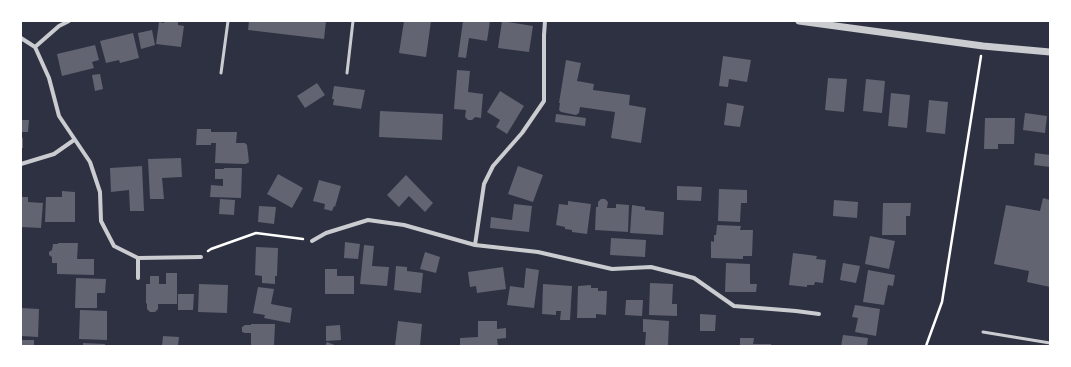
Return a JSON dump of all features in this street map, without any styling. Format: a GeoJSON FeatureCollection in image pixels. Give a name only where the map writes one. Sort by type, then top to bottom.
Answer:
{"type":"FeatureCollection","features":[{"type":"Feature","properties":{"kind":"street"},"geometry":{"type":"LineString","coordinates":[[35,47],[59,26],[69,21]]}},
{"type":"Feature","properties":{"kind":"street"},"geometry":{"type":"LineString","coordinates":[[475,245],[484,184],[493,166],[522,132],[544,101],[545,21]]}},
{"type":"Feature","properties":{"kind":"street"},"geometry":{"type":"LineString","coordinates":[[799,21],[983,46],[1050,52]]}},
{"type":"Feature","properties":{"kind":"street"},"geometry":{"type":"LineString","coordinates":[[21,38],[35,47],[49,78],[59,116],[90,162],[100,192],[101,221],[114,246],[138,258],[201,257]]}},
{"type":"Feature","properties":{"kind":"street"},"geometry":{"type":"LineString","coordinates":[[21,164],[54,154],[74,140]]}},
{"type":"Feature","properties":{"kind":"street"},"geometry":{"type":"LineString","coordinates":[[312,241],[326,233],[368,220],[404,225],[475,245],[538,252],[612,269],[651,267],[694,278],[734,306],[819,314]]}},
{"type":"Feature","properties":{"kind":"street"},"geometry":{"type":"LineString","coordinates":[[138,258],[138,278]]}},
{"type":"Feature","properties":{"kind":"lane"},"geometry":{"type":"LineString","coordinates":[[221,73],[228,21]]}},
{"type":"Feature","properties":{"kind":"lane"},"geometry":{"type":"LineString","coordinates":[[347,73],[353,21]]}},
{"type":"Feature","properties":{"kind":"lane"},"geometry":{"type":"LineString","coordinates":[[983,332],[1050,343]]}},
{"type":"Feature","properties":{"kind":"path"},"geometry":{"type":"LineString","coordinates":[[926,346],[942,302],[983,46]]}},
{"type":"Feature","properties":{"kind":"path"},"geometry":{"type":"LineString","coordinates":[[201,257],[211,249],[256,233],[312,241]]}},
{"type":"Feature","properties":{"kind":"building"},"geometry":{"type":"Polygon","coordinates":[[[165,21],[178,21],[178,25],[184,26],[181,47],[156,44],[159,22],[164,23],[165,21]]]}},
{"type":"Feature","properties":{"kind":"building"},"geometry":{"type":"Polygon","coordinates":[[[249,21],[326,21],[324,39],[248,30],[249,21]]]}},
{"type":"Feature","properties":{"kind":"building"},"geometry":{"type":"Polygon","coordinates":[[[404,21],[431,21],[426,57],[399,53],[404,21]]]}},
{"type":"Feature","properties":{"kind":"building"},"geometry":{"type":"Polygon","coordinates":[[[463,21],[490,21],[487,41],[469,38],[466,58],[458,57],[463,21]]]}},
{"type":"Feature","properties":{"kind":"building"},"geometry":{"type":"Polygon","coordinates":[[[502,21],[533,26],[529,52],[498,48],[502,21]]]}},
{"type":"Feature","properties":{"kind":"building"},"geometry":{"type":"Polygon","coordinates":[[[152,30],[155,45],[141,49],[138,33],[152,30]]]}},
{"type":"Feature","properties":{"kind":"building"},"geometry":{"type":"Polygon","coordinates":[[[133,33],[139,58],[120,63],[119,60],[106,63],[100,41],[133,33]]]}},
{"type":"Feature","properties":{"kind":"building"},"geometry":{"type":"Polygon","coordinates":[[[95,45],[99,60],[92,62],[94,68],[62,76],[57,54],[95,45]]]}},
{"type":"Feature","properties":{"kind":"building"},"geometry":{"type":"Polygon","coordinates":[[[723,56],[751,60],[747,82],[729,79],[728,87],[719,86],[723,56]]]}},
{"type":"Feature","properties":{"kind":"building"},"geometry":{"type":"Polygon","coordinates":[[[566,60],[581,63],[577,81],[594,84],[593,90],[630,95],[629,105],[646,108],[641,143],[611,138],[615,112],[580,107],[579,113],[576,115],[561,112],[559,110],[566,60]]]}},
{"type":"Feature","properties":{"kind":"building"},"geometry":{"type":"Polygon","coordinates":[[[457,70],[470,71],[468,92],[483,94],[481,118],[475,117],[472,120],[468,120],[465,117],[466,110],[454,109],[457,70]]]}},
{"type":"Feature","properties":{"kind":"building"},"geometry":{"type":"Polygon","coordinates":[[[100,74],[103,89],[95,91],[92,75],[100,74]]]}},
{"type":"Feature","properties":{"kind":"building"},"geometry":{"type":"Polygon","coordinates":[[[828,78],[847,79],[844,112],[825,110],[828,78]]]}},
{"type":"Feature","properties":{"kind":"building"},"geometry":{"type":"Polygon","coordinates":[[[866,79],[885,81],[882,113],[863,111],[866,79]]]}},
{"type":"Feature","properties":{"kind":"building"},"geometry":{"type":"Polygon","coordinates":[[[317,83],[325,95],[305,108],[297,96],[317,83]]]}},
{"type":"Feature","properties":{"kind":"building"},"geometry":{"type":"Polygon","coordinates":[[[334,86],[365,90],[361,109],[333,105],[334,99],[332,99],[334,86]]]}},
{"type":"Feature","properties":{"kind":"building"},"geometry":{"type":"Polygon","coordinates":[[[500,91],[524,106],[507,134],[496,127],[500,120],[487,112],[500,91]]]}},
{"type":"Feature","properties":{"kind":"building"},"geometry":{"type":"Polygon","coordinates":[[[891,93],[910,95],[907,128],[888,126],[891,93]]]}},
{"type":"Feature","properties":{"kind":"building"},"geometry":{"type":"Polygon","coordinates":[[[929,100],[948,102],[945,134],[926,132],[929,100]]]}},
{"type":"Feature","properties":{"kind":"building"},"geometry":{"type":"Polygon","coordinates":[[[727,103],[744,106],[740,127],[724,125],[727,103]]]}},
{"type":"Feature","properties":{"kind":"building"},"geometry":{"type":"Polygon","coordinates":[[[380,111],[443,114],[442,140],[379,137],[380,111]]]}},
{"type":"Feature","properties":{"kind":"building"},"geometry":{"type":"Polygon","coordinates":[[[1025,113],[1047,116],[1045,133],[1023,130],[1025,113]]]}},
{"type":"Feature","properties":{"kind":"building"},"geometry":{"type":"Polygon","coordinates":[[[556,114],[586,118],[585,126],[555,122],[556,114]]]}},
{"type":"Feature","properties":{"kind":"building"},"geometry":{"type":"Polygon","coordinates":[[[985,118],[1015,118],[1014,144],[998,144],[998,149],[984,149],[985,118]]]}},
{"type":"Feature","properties":{"kind":"building"},"geometry":{"type":"Polygon","coordinates":[[[21,120],[29,120],[28,132],[21,132],[21,120]]]}},
{"type":"Feature","properties":{"kind":"building"},"geometry":{"type":"Polygon","coordinates":[[[197,129],[211,129],[211,132],[237,132],[236,143],[245,143],[247,145],[249,162],[246,164],[215,163],[216,143],[211,143],[211,145],[196,145],[197,129]]]}},
{"type":"Feature","properties":{"kind":"building"},"geometry":{"type":"Polygon","coordinates":[[[21,138],[23,138],[23,148],[21,148],[21,138]]]}},
{"type":"Feature","properties":{"kind":"building"},"geometry":{"type":"Polygon","coordinates":[[[1035,153],[1050,155],[1050,167],[1034,165],[1035,153]]]}},
{"type":"Feature","properties":{"kind":"building"},"geometry":{"type":"Polygon","coordinates":[[[181,158],[182,177],[162,178],[164,199],[150,199],[148,159],[181,158]]]}},
{"type":"Feature","properties":{"kind":"building"},"geometry":{"type":"Polygon","coordinates":[[[142,166],[144,211],[130,211],[129,190],[111,192],[110,168],[142,166]]]}},
{"type":"Feature","properties":{"kind":"building"},"geometry":{"type":"Polygon","coordinates":[[[518,166],[543,175],[533,202],[508,194],[518,166]]]}},
{"type":"Feature","properties":{"kind":"building"},"geometry":{"type":"Polygon","coordinates":[[[242,168],[241,198],[210,197],[211,185],[223,186],[223,179],[215,179],[215,169],[242,168]]]}},
{"type":"Feature","properties":{"kind":"building"},"geometry":{"type":"Polygon","coordinates":[[[278,174],[303,188],[292,208],[267,194],[278,174]]]}},
{"type":"Feature","properties":{"kind":"building"},"geometry":{"type":"Polygon","coordinates":[[[406,175],[433,203],[425,212],[409,196],[399,207],[387,195],[406,175]]]}},
{"type":"Feature","properties":{"kind":"building"},"geometry":{"type":"Polygon","coordinates":[[[319,180],[341,186],[335,207],[334,206],[332,211],[324,209],[325,204],[313,201],[319,180]]]}},
{"type":"Feature","properties":{"kind":"building"},"geometry":{"type":"Polygon","coordinates":[[[677,186],[702,187],[701,201],[677,200],[677,186]]]}},
{"type":"Feature","properties":{"kind":"building"},"geometry":{"type":"Polygon","coordinates":[[[719,189],[747,190],[747,203],[741,203],[740,222],[718,221],[719,189]]]}},
{"type":"Feature","properties":{"kind":"building"},"geometry":{"type":"Polygon","coordinates":[[[62,191],[75,192],[75,222],[45,222],[46,197],[62,197],[62,191]]]}},
{"type":"Feature","properties":{"kind":"building"},"geometry":{"type":"Polygon","coordinates":[[[21,197],[28,197],[28,202],[43,203],[41,228],[21,227],[21,197]]]}},
{"type":"Feature","properties":{"kind":"building"},"geometry":{"type":"Polygon","coordinates":[[[1043,198],[1050,200],[1050,287],[1027,282],[1029,271],[994,264],[1006,205],[1040,211],[1043,198]]]}},
{"type":"Feature","properties":{"kind":"building"},"geometry":{"type":"Polygon","coordinates":[[[220,199],[235,200],[234,215],[219,214],[220,199]]]}},
{"type":"Feature","properties":{"kind":"building"},"geometry":{"type":"Polygon","coordinates":[[[601,199],[605,199],[608,202],[607,208],[616,208],[616,204],[629,205],[628,232],[595,230],[596,207],[598,207],[598,202],[601,199]]]}},
{"type":"Feature","properties":{"kind":"building"},"geometry":{"type":"Polygon","coordinates":[[[834,200],[858,202],[857,218],[833,216],[834,200]]]}},
{"type":"Feature","properties":{"kind":"building"},"geometry":{"type":"Polygon","coordinates":[[[568,201],[591,204],[587,234],[572,232],[572,230],[556,225],[559,204],[568,205],[568,201]]]}},
{"type":"Feature","properties":{"kind":"building"},"geometry":{"type":"Polygon","coordinates":[[[883,203],[911,203],[910,216],[906,216],[906,235],[882,235],[883,203]]]}},
{"type":"Feature","properties":{"kind":"building"},"geometry":{"type":"Polygon","coordinates":[[[514,204],[532,206],[529,232],[490,228],[491,217],[512,220],[514,204]]]}},
{"type":"Feature","properties":{"kind":"building"},"geometry":{"type":"Polygon","coordinates":[[[632,205],[645,207],[645,210],[664,212],[663,235],[630,233],[632,205]]]}},
{"type":"Feature","properties":{"kind":"building"},"geometry":{"type":"Polygon","coordinates":[[[259,206],[276,207],[274,224],[258,222],[259,206]]]}},
{"type":"Feature","properties":{"kind":"building"},"geometry":{"type":"Polygon","coordinates":[[[717,225],[741,226],[740,230],[753,230],[752,256],[743,256],[743,259],[711,258],[711,241],[714,242],[714,235],[716,235],[717,225]]]}},
{"type":"Feature","properties":{"kind":"building"},"geometry":{"type":"Polygon","coordinates":[[[870,236],[895,241],[889,269],[865,264],[870,236]]]}},
{"type":"Feature","properties":{"kind":"building"},"geometry":{"type":"Polygon","coordinates":[[[611,238],[646,240],[645,257],[610,255],[611,238]]]}},
{"type":"Feature","properties":{"kind":"building"},"geometry":{"type":"Polygon","coordinates":[[[345,242],[360,244],[358,259],[344,258],[345,242]]]}},
{"type":"Feature","properties":{"kind":"building"},"geometry":{"type":"Polygon","coordinates":[[[78,243],[77,259],[94,259],[94,275],[57,274],[57,263],[52,263],[52,257],[49,255],[49,252],[52,250],[53,244],[78,243]]]}},
{"type":"Feature","properties":{"kind":"building"},"geometry":{"type":"Polygon","coordinates":[[[364,245],[374,246],[372,266],[389,267],[387,286],[360,284],[364,245]]]}},
{"type":"Feature","properties":{"kind":"building"},"geometry":{"type":"Polygon","coordinates":[[[256,247],[278,248],[277,276],[275,276],[275,284],[262,283],[262,276],[255,275],[256,247]]]}},
{"type":"Feature","properties":{"kind":"building"},"geometry":{"type":"Polygon","coordinates":[[[425,252],[440,257],[436,273],[420,269],[425,252]]]}},
{"type":"Feature","properties":{"kind":"building"},"geometry":{"type":"Polygon","coordinates":[[[793,253],[817,256],[816,259],[826,260],[823,283],[815,282],[814,285],[807,285],[807,287],[789,285],[793,253]]]}},
{"type":"Feature","properties":{"kind":"building"},"geometry":{"type":"Polygon","coordinates":[[[726,263],[750,264],[750,284],[757,284],[756,292],[725,292],[726,263]]]}},
{"type":"Feature","properties":{"kind":"building"},"geometry":{"type":"Polygon","coordinates":[[[843,263],[860,266],[856,283],[840,280],[843,263]]]}},
{"type":"Feature","properties":{"kind":"building"},"geometry":{"type":"Polygon","coordinates":[[[396,266],[407,267],[407,271],[423,273],[421,293],[394,290],[396,266]]]}},
{"type":"Feature","properties":{"kind":"building"},"geometry":{"type":"Polygon","coordinates":[[[503,267],[506,289],[477,293],[476,286],[470,287],[468,272],[503,267]]]}},
{"type":"Feature","properties":{"kind":"building"},"geometry":{"type":"Polygon","coordinates":[[[526,268],[539,270],[534,308],[507,305],[510,286],[524,288],[526,268]]]}},
{"type":"Feature","properties":{"kind":"building"},"geometry":{"type":"Polygon","coordinates":[[[325,269],[337,269],[337,276],[354,276],[354,294],[325,294],[325,269]]]}},
{"type":"Feature","properties":{"kind":"building"},"geometry":{"type":"Polygon","coordinates":[[[868,270],[895,275],[893,286],[888,285],[884,305],[863,302],[868,270]]]}},
{"type":"Feature","properties":{"kind":"building"},"geometry":{"type":"Polygon","coordinates":[[[166,273],[177,273],[177,304],[158,304],[158,309],[155,312],[150,312],[147,309],[147,303],[146,304],[146,284],[150,284],[150,276],[159,276],[159,284],[166,284],[166,273]]]}},
{"type":"Feature","properties":{"kind":"building"},"geometry":{"type":"Polygon","coordinates":[[[76,278],[106,279],[105,293],[97,293],[97,308],[75,308],[76,278]]]}},
{"type":"Feature","properties":{"kind":"building"},"geometry":{"type":"Polygon","coordinates":[[[650,283],[673,284],[672,304],[677,304],[677,316],[649,315],[650,283]]]}},
{"type":"Feature","properties":{"kind":"building"},"geometry":{"type":"Polygon","coordinates":[[[199,284],[228,285],[227,313],[198,312],[199,284]]]}},
{"type":"Feature","properties":{"kind":"building"},"geometry":{"type":"Polygon","coordinates":[[[543,284],[572,286],[570,320],[560,320],[561,311],[556,311],[556,315],[542,314],[543,284]]]}},
{"type":"Feature","properties":{"kind":"building"},"geometry":{"type":"Polygon","coordinates":[[[591,285],[591,288],[598,288],[598,291],[607,291],[606,315],[596,314],[596,318],[577,318],[578,286],[591,285]]]}},
{"type":"Feature","properties":{"kind":"building"},"geometry":{"type":"Polygon","coordinates":[[[258,287],[274,289],[271,304],[292,308],[290,323],[264,318],[265,315],[253,313],[258,287]]]}},
{"type":"Feature","properties":{"kind":"building"},"geometry":{"type":"Polygon","coordinates":[[[178,294],[194,294],[193,310],[178,310],[178,294]]]}},
{"type":"Feature","properties":{"kind":"building"},"geometry":{"type":"Polygon","coordinates":[[[626,300],[643,300],[642,316],[625,315],[626,300]]]}},
{"type":"Feature","properties":{"kind":"building"},"geometry":{"type":"Polygon","coordinates":[[[855,305],[880,309],[876,336],[855,332],[858,318],[852,317],[855,305]]]}},
{"type":"Feature","properties":{"kind":"building"},"geometry":{"type":"Polygon","coordinates":[[[21,308],[39,309],[38,337],[21,336],[21,308]]]}},
{"type":"Feature","properties":{"kind":"building"},"geometry":{"type":"Polygon","coordinates":[[[80,310],[107,311],[107,340],[79,339],[80,310]]]}},
{"type":"Feature","properties":{"kind":"building"},"geometry":{"type":"Polygon","coordinates":[[[700,314],[716,315],[715,331],[700,331],[700,314]]]}},
{"type":"Feature","properties":{"kind":"building"},"geometry":{"type":"Polygon","coordinates":[[[643,319],[669,321],[668,346],[645,346],[646,332],[643,332],[643,319]]]}},
{"type":"Feature","properties":{"kind":"building"},"geometry":{"type":"Polygon","coordinates":[[[398,321],[422,324],[420,346],[395,346],[398,321]]]}},
{"type":"Feature","properties":{"kind":"building"},"geometry":{"type":"Polygon","coordinates":[[[478,321],[497,321],[497,329],[506,328],[506,338],[497,339],[498,346],[460,346],[460,338],[478,337],[478,321]]]}},
{"type":"Feature","properties":{"kind":"building"},"geometry":{"type":"Polygon","coordinates":[[[251,324],[275,324],[274,346],[251,346],[251,333],[242,332],[242,327],[251,324]]]}},
{"type":"Feature","properties":{"kind":"building"},"geometry":{"type":"Polygon","coordinates":[[[340,325],[341,340],[326,341],[326,326],[340,325]]]}},
{"type":"Feature","properties":{"kind":"building"},"geometry":{"type":"Polygon","coordinates":[[[843,335],[868,338],[867,346],[841,346],[843,335]]]}},
{"type":"Feature","properties":{"kind":"building"},"geometry":{"type":"Polygon","coordinates":[[[163,336],[179,337],[178,346],[162,346],[163,336]]]}},
{"type":"Feature","properties":{"kind":"building"},"geometry":{"type":"Polygon","coordinates":[[[740,338],[754,338],[753,344],[771,344],[771,346],[740,346],[740,338]]]}},
{"type":"Feature","properties":{"kind":"building"},"geometry":{"type":"Polygon","coordinates":[[[21,340],[34,340],[34,346],[21,346],[21,340]]]}},
{"type":"Feature","properties":{"kind":"building"},"geometry":{"type":"Polygon","coordinates":[[[327,342],[337,346],[325,346],[327,342]]]}},
{"type":"Feature","properties":{"kind":"building"},"geometry":{"type":"Polygon","coordinates":[[[83,343],[105,344],[105,346],[83,346],[83,343]]]}}]}
